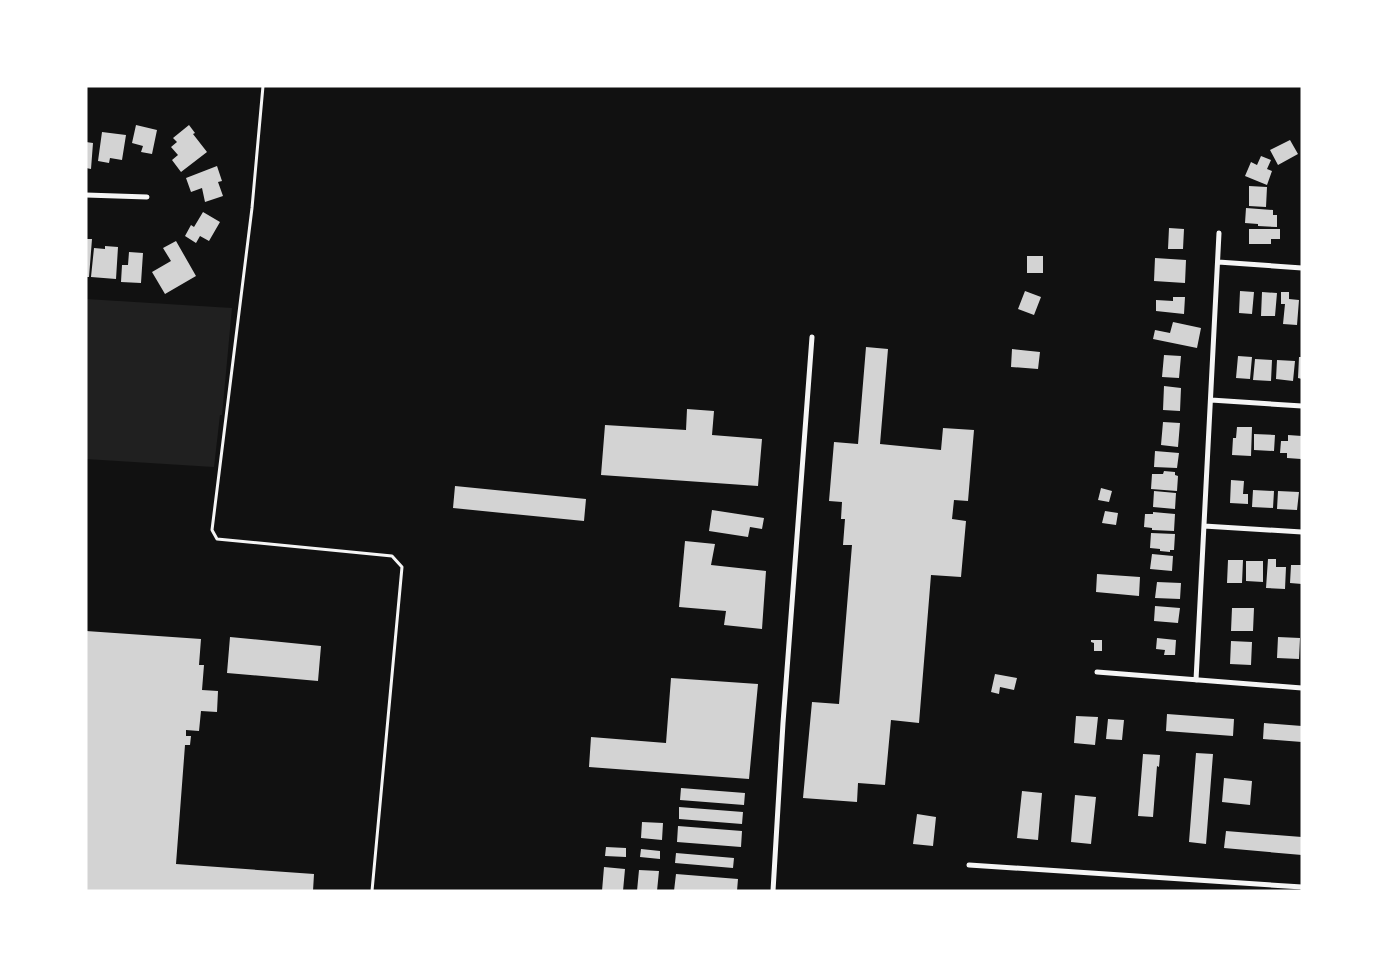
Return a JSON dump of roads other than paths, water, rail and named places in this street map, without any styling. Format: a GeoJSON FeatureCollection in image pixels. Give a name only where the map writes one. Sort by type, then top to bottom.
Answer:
{"type":"FeatureCollection","features":[{"type":"Feature","properties":{"kind":"street"},"geometry":{"type":"LineString","coordinates":[[86,195],[147,197]]}},
{"type":"Feature","properties":{"kind":"street"},"geometry":{"type":"LineString","coordinates":[[1196,680],[1219,233]]}},
{"type":"Feature","properties":{"kind":"street"},"geometry":{"type":"LineString","coordinates":[[1218,262],[1302,268]]}},
{"type":"Feature","properties":{"kind":"street"},"geometry":{"type":"LineString","coordinates":[[773,891],[783,723],[812,336]]}},
{"type":"Feature","properties":{"kind":"street"},"geometry":{"type":"LineString","coordinates":[[1210,400],[1302,406]]}},
{"type":"Feature","properties":{"kind":"street"},"geometry":{"type":"LineString","coordinates":[[1204,526],[1302,532]]}},
{"type":"Feature","properties":{"kind":"street"},"geometry":{"type":"LineString","coordinates":[[1097,672],[1302,688]]}},
{"type":"Feature","properties":{"kind":"street"},"geometry":{"type":"LineString","coordinates":[[969,865],[1302,887]]}},
{"type":"Feature","properties":{"kind":"lane"},"geometry":{"type":"LineString","coordinates":[[263,86],[252,208],[212,530],[218,539],[392,556],[402,566],[372,891]]}}]}
